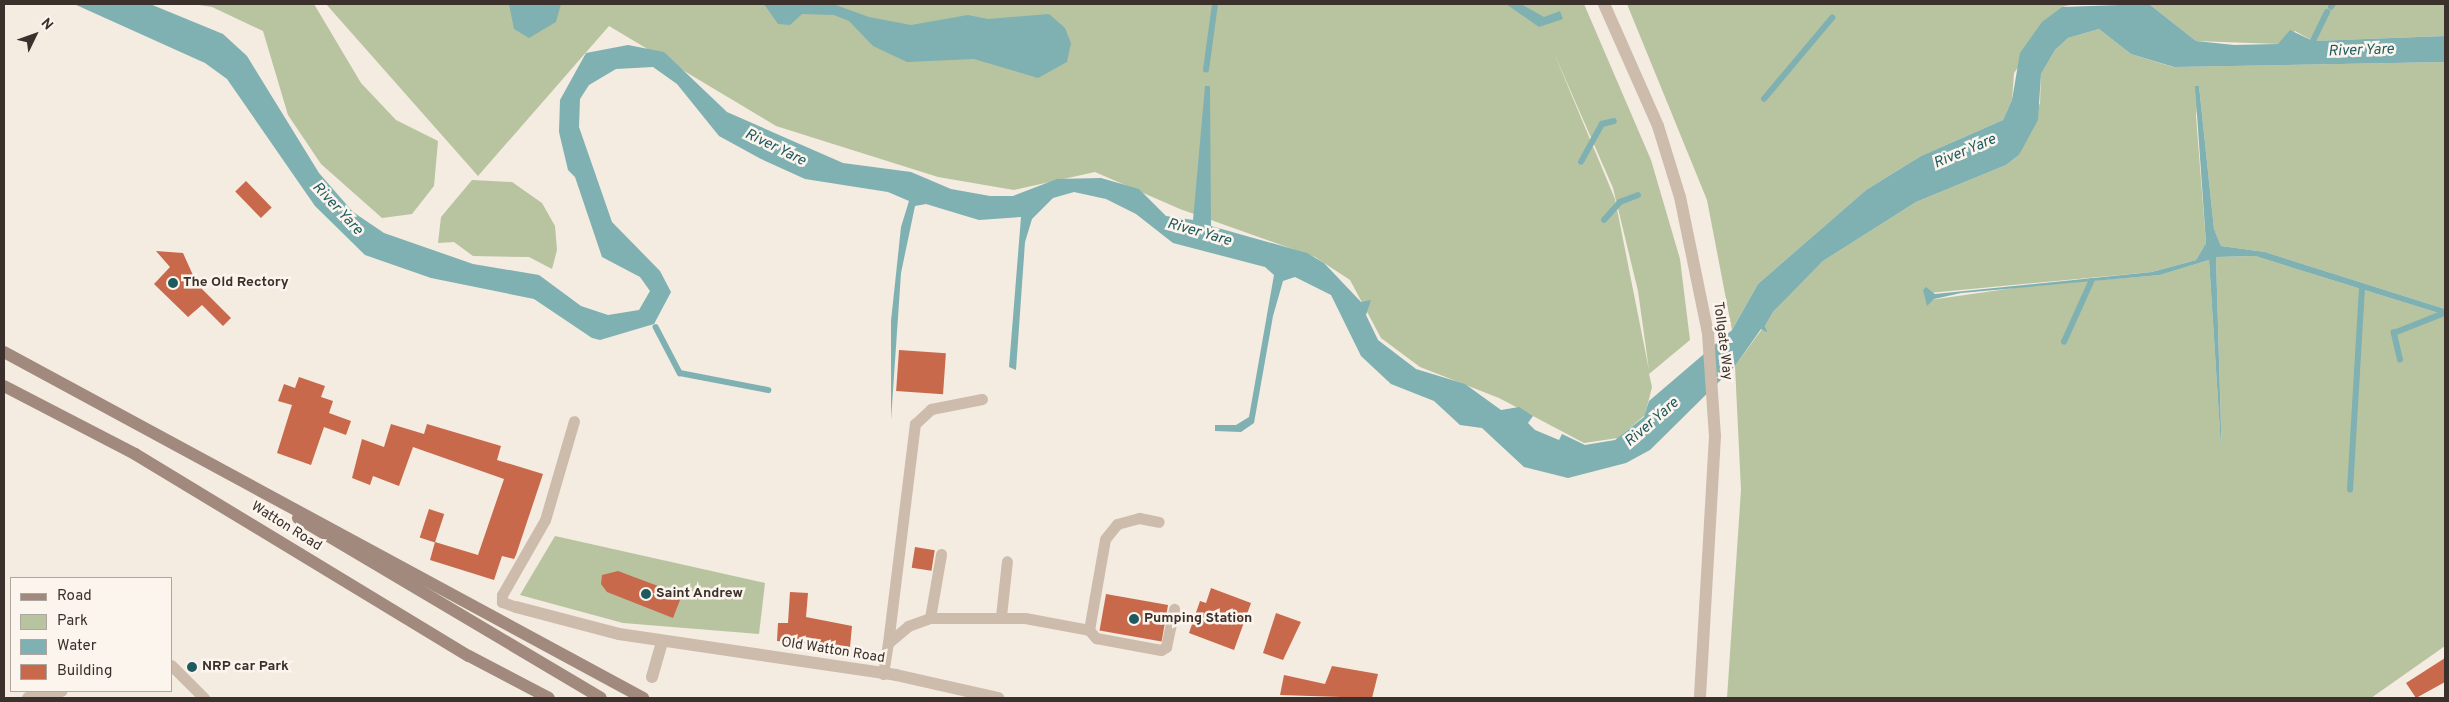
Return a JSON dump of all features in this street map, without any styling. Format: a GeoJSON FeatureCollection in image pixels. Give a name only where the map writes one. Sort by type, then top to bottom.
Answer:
{"type":"FeatureCollection","features":[{"type":"Feature","properties":{"kind":"main road","name":"Watton Road"},"geometry":{"type":"LineString","coordinates":[[4,352],[643,698]]}},
{"type":"Feature","properties":{"kind":"main road","name":"Watton Road"},"geometry":{"type":"LineString","coordinates":[[4,386],[134,454],[470,656],[548,698]]}},
{"type":"Feature","properties":{"kind":"main road","name":"Watton Road"},"geometry":{"type":"LineString","coordinates":[[221,471],[600,698]]}},
{"type":"Feature","properties":{"kind":"street","name":"Tollgate Way"},"geometry":{"type":"LineString","coordinates":[[1604,4],[1658,126],[1678,188],[1708,334],[1715,436],[1700,698]]}},
{"type":"Feature","properties":{"kind":"street","name":"Old Watton Road"},"geometry":{"type":"LineString","coordinates":[[516,607],[662,642],[883,674],[998,698]]}},
{"type":"Feature","properties":{"kind":"street"},"geometry":{"type":"LineString","coordinates":[[652,677],[662,642]]}},
{"type":"Feature","properties":{"kind":"lane"},"geometry":{"type":"LineString","coordinates":[[883,674],[915,424],[931,409],[982,399]]}},
{"type":"Feature","properties":{"kind":"lane"},"geometry":{"type":"LineString","coordinates":[[516,607],[502,602],[502,595],[541,528],[574,421]]}},
{"type":"Feature","properties":{"kind":"lane"},"geometry":{"type":"LineString","coordinates":[[1089,630],[1105,539],[1117,524],[1139,518],[1159,522]]}},
{"type":"Feature","properties":{"kind":"lane"},"geometry":{"type":"LineString","coordinates":[[930,618],[941,554]]}},
{"type":"Feature","properties":{"kind":"lane"},"geometry":{"type":"LineString","coordinates":[[1001,616],[1007,561]]}},
{"type":"Feature","properties":{"kind":"lane"},"geometry":{"type":"LineString","coordinates":[[888,643],[908,626],[930,618],[1001,616],[1089,630],[1096,638],[1161,650],[1166,647],[1174,609]]}},
{"type":"Feature","properties":{"kind":"lane"},"geometry":{"type":"LineString","coordinates":[[172,666],[204,698]]}},
{"type":"Feature","properties":{"kind":"lane"},"geometry":{"type":"LineString","coordinates":[[31,698],[57,692]]}},
{"type":"Feature","properties":{"kind":"green space"},"geometry":{"type":"Polygon","coordinates":[[[193,4],[314,4],[361,83],[396,120],[438,141],[434,186],[412,214],[382,218],[321,164],[288,115],[263,31],[212,7],[193,4]]]}},
{"type":"Feature","properties":{"kind":"green space"},"geometry":{"type":"Polygon","coordinates":[[[326,4],[1584,4],[1651,160],[1680,259],[1690,340],[1649,374],[1652,387],[1645,415],[1618,438],[1584,443],[1499,398],[1420,367],[1381,338],[1350,280],[1315,257],[1180,209],[1095,172],[1014,190],[938,177],[776,126],[609,26],[478,176],[326,4]],[[1554,53],[1615,199],[1649,370],[1638,291],[1613,188],[1554,53]]]}},
{"type":"Feature","properties":{"kind":"green space"},"geometry":{"type":"Polygon","coordinates":[[[1627,4],[2074,4],[2062,7],[2014,73],[2012,100],[2003,120],[1921,156],[1866,190],[1758,284],[1732,330],[1707,200],[1627,4]]]}},
{"type":"Feature","properties":{"kind":"green space"},"geometry":{"type":"Polygon","coordinates":[[[2149,4],[2445,4],[2445,36],[2313,41],[2295,31],[2278,44],[2196,41],[2149,4]]]}},
{"type":"Feature","properties":{"kind":"green space"},"geometry":{"type":"Polygon","coordinates":[[[2099,29],[2131,54],[2173,67],[2445,62],[2445,309],[2265,252],[2221,246],[2214,229],[2199,86],[2196,116],[2206,243],[2196,260],[2152,272],[1929,293],[1930,300],[2028,286],[2160,275],[2209,260],[2222,462],[2216,257],[2255,256],[2445,315],[2445,646],[2371,698],[1727,698],[1741,490],[1735,366],[1762,329],[1768,333],[1765,326],[1773,312],[1823,261],[1916,202],[2006,165],[2019,155],[2040,103],[2041,74],[2055,50],[2068,38],[2099,29]]]}},
{"type":"Feature","properties":{"kind":"green space"},"geometry":{"type":"Polygon","coordinates":[[[472,180],[512,182],[542,203],[555,226],[557,250],[552,269],[529,257],[473,256],[454,242],[438,243],[441,217],[472,180]]]}},
{"type":"Feature","properties":{"kind":"green space"},"geometry":{"type":"Polygon","coordinates":[[[555,536],[765,583],[759,634],[623,623],[520,595],[555,536]]]}},
{"type":"Feature","properties":{"kind":"water","name":"River Yare"},"geometry":{"type":"Polygon","coordinates":[[[74,4],[150,4],[223,34],[247,56],[319,173],[353,212],[384,233],[473,264],[539,275],[581,306],[608,315],[639,310],[650,291],[640,277],[602,257],[575,177],[568,170],[559,132],[560,100],[586,53],[628,45],[664,52],[727,112],[843,163],[911,172],[951,189],[990,196],[1013,196],[1057,179],[1101,178],[1139,189],[1166,216],[1193,220],[1205,86],[1210,86],[1211,226],[1307,253],[1324,263],[1361,302],[1371,300],[1366,315],[1378,340],[1416,369],[1465,384],[1501,410],[1519,407],[1533,416],[1528,423],[1535,430],[1559,440],[1562,434],[1585,445],[1615,440],[1644,417],[1649,401],[1732,330],[1758,284],[1866,190],[1921,156],[2003,120],[2012,100],[2020,53],[2042,22],[2062,7],[2149,4],[2196,41],[2234,45],[2278,44],[2290,30],[2313,41],[2445,36],[2445,62],[2174,67],[2131,54],[2099,29],[2068,38],[2055,50],[2041,74],[2038,120],[2019,155],[2006,165],[1916,202],[1823,261],[1773,312],[1765,326],[1768,333],[1761,329],[1735,366],[1650,450],[1626,463],[1568,478],[1524,467],[1482,428],[1460,425],[1434,401],[1391,384],[1361,356],[1331,295],[1295,277],[1283,281],[1273,316],[1254,423],[1241,432],[1215,431],[1215,425],[1236,425],[1249,417],[1274,275],[1265,267],[1173,243],[1136,214],[1106,199],[1074,192],[1053,198],[1032,219],[1025,242],[1016,370],[1009,367],[1021,217],[979,220],[926,204],[915,206],[901,273],[891,420],[891,321],[901,227],[909,201],[888,192],[805,179],[761,159],[719,136],[677,84],[653,67],[616,69],[589,85],[580,99],[579,127],[612,222],[660,271],[671,292],[654,324],[600,340],[592,338],[534,299],[431,278],[365,255],[315,206],[227,79],[205,63],[74,4]]]}},
{"type":"Feature","properties":{"kind":"water"},"geometry":{"type":"Polygon","coordinates":[[[509,4],[561,4],[556,22],[529,38],[514,29],[509,4]]]}},
{"type":"Feature","properties":{"kind":"water"},"geometry":{"type":"Polygon","coordinates":[[[764,4],[833,4],[869,17],[911,25],[968,15],[988,19],[1049,14],[1065,28],[1071,43],[1067,62],[1038,78],[974,59],[907,62],[873,46],[849,21],[834,15],[802,14],[790,25],[778,24],[764,4]]]}},
{"type":"Feature","properties":{"kind":"water"},"geometry":{"type":"Polygon","coordinates":[[[1506,4],[1521,4],[1544,17],[1560,11],[1563,19],[1539,27],[1506,4]]]}},
{"type":"Feature","properties":{"kind":"water"},"geometry":{"type":"Polygon","coordinates":[[[2195,86],[2199,86],[2214,229],[2221,246],[2265,252],[2445,309],[2445,315],[2255,256],[2216,257],[2222,463],[2209,260],[2160,275],[1961,293],[1934,299],[1927,306],[1923,290],[1926,287],[1935,294],[2152,272],[2196,260],[2206,243],[2195,86]]]}},
{"type":"Feature","properties":{"kind":"building"},"geometry":{"type":"Polygon","coordinates":[[[246,181],[272,208],[261,218],[235,191],[246,181]]]}},
{"type":"Feature","properties":{"kind":"building","name":"The Old Rectory"},"geometry":{"type":"Polygon","coordinates":[[[156,251],[183,253],[197,284],[231,318],[223,326],[202,305],[188,317],[154,284],[170,267],[156,251]]]}},
{"type":"Feature","properties":{"kind":"building"},"geometry":{"type":"Polygon","coordinates":[[[899,350],[946,353],[943,394],[896,391],[899,350]]]}},
{"type":"Feature","properties":{"kind":"building"},"geometry":{"type":"Polygon","coordinates":[[[299,377],[325,386],[321,397],[333,401],[329,413],[351,421],[346,435],[324,427],[311,465],[277,453],[292,405],[278,401],[284,384],[295,388],[299,377]]]}},
{"type":"Feature","properties":{"kind":"building"},"geometry":{"type":"Polygon","coordinates":[[[391,424],[424,434],[427,424],[501,446],[497,460],[543,474],[516,555],[514,559],[502,556],[494,580],[430,560],[435,542],[478,555],[504,479],[413,447],[399,486],[373,476],[370,485],[352,478],[362,439],[384,447],[391,424]]]}},
{"type":"Feature","properties":{"kind":"building"},"geometry":{"type":"Polygon","coordinates":[[[429,509],[444,514],[435,542],[420,538],[429,509]]]}},
{"type":"Feature","properties":{"kind":"building"},"geometry":{"type":"Polygon","coordinates":[[[915,547],[935,550],[931,571],[912,568],[915,547]]]}},
{"type":"Feature","properties":{"kind":"building","name":"Saint Andrew"},"geometry":{"type":"Polygon","coordinates":[[[618,571],[682,595],[673,618],[607,592],[601,584],[602,575],[618,571]]]}},
{"type":"Feature","properties":{"kind":"building"},"geometry":{"type":"Polygon","coordinates":[[[1211,588],[1251,603],[1234,650],[1189,633],[1200,601],[1206,603],[1211,588]]]}},
{"type":"Feature","properties":{"kind":"building"},"geometry":{"type":"Polygon","coordinates":[[[790,592],[808,593],[806,617],[852,626],[850,647],[777,641],[778,623],[788,623],[790,592]]]}},
{"type":"Feature","properties":{"kind":"building","name":"Pumping Station"},"geometry":{"type":"Polygon","coordinates":[[[1106,594],[1168,605],[1162,641],[1100,630],[1106,594]]]}},
{"type":"Feature","properties":{"kind":"building"},"geometry":{"type":"Polygon","coordinates":[[[1276,613],[1301,622],[1283,660],[1263,653],[1276,613]]]}},
{"type":"Feature","properties":{"kind":"building"},"geometry":{"type":"Polygon","coordinates":[[[2445,658],[2445,682],[2416,698],[2406,683],[2445,658]]]}},
{"type":"Feature","properties":{"kind":"building"},"geometry":{"type":"Polygon","coordinates":[[[1332,666],[1378,674],[1372,698],[1280,695],[1284,675],[1325,684],[1332,666]]]}},
{"type":"Feature","properties":{"kind":"waterway"},"geometry":{"type":"LineString","coordinates":[[1206,70],[1215,4]]}},
{"type":"Feature","properties":{"kind":"waterway"},"geometry":{"type":"LineString","coordinates":[[2313,41],[2327,12]]}},
{"type":"Feature","properties":{"kind":"waterway"},"geometry":{"type":"LineString","coordinates":[[1764,99],[1832,18]]}},
{"type":"Feature","properties":{"kind":"waterway"},"geometry":{"type":"LineString","coordinates":[[1581,162],[1602,124],[1614,121]]}},
{"type":"Feature","properties":{"kind":"waterway"},"geometry":{"type":"LineString","coordinates":[[1604,220],[1620,202],[1638,195]]}},
{"type":"Feature","properties":{"kind":"waterway"},"geometry":{"type":"LineString","coordinates":[[2064,342],[2091,282]]}},
{"type":"Feature","properties":{"kind":"waterway"},"geometry":{"type":"LineString","coordinates":[[2350,490],[2362,289]]}},
{"type":"Feature","properties":{"kind":"waterway"},"geometry":{"type":"LineString","coordinates":[[2400,360],[2394,333],[2442,314]]}},
{"type":"Feature","properties":{"kind":"waterway"},"geometry":{"type":"LineString","coordinates":[[656,327],[680,373],[768,390]]}},
{"type":"Feature","properties":{"kind":"place","name":"The Old Rectory"},"geometry":{"type":"Point","coordinates":[173,283]}},
{"type":"Feature","properties":{"kind":"place","name":"Saint Andrew"},"geometry":{"type":"Point","coordinates":[646,594]}},
{"type":"Feature","properties":{"kind":"place","name":"Pumping Station"},"geometry":{"type":"Point","coordinates":[1134,619]}},
{"type":"Feature","properties":{"kind":"place","name":"NRP car Park"},"geometry":{"type":"Point","coordinates":[192,667]}}]}
